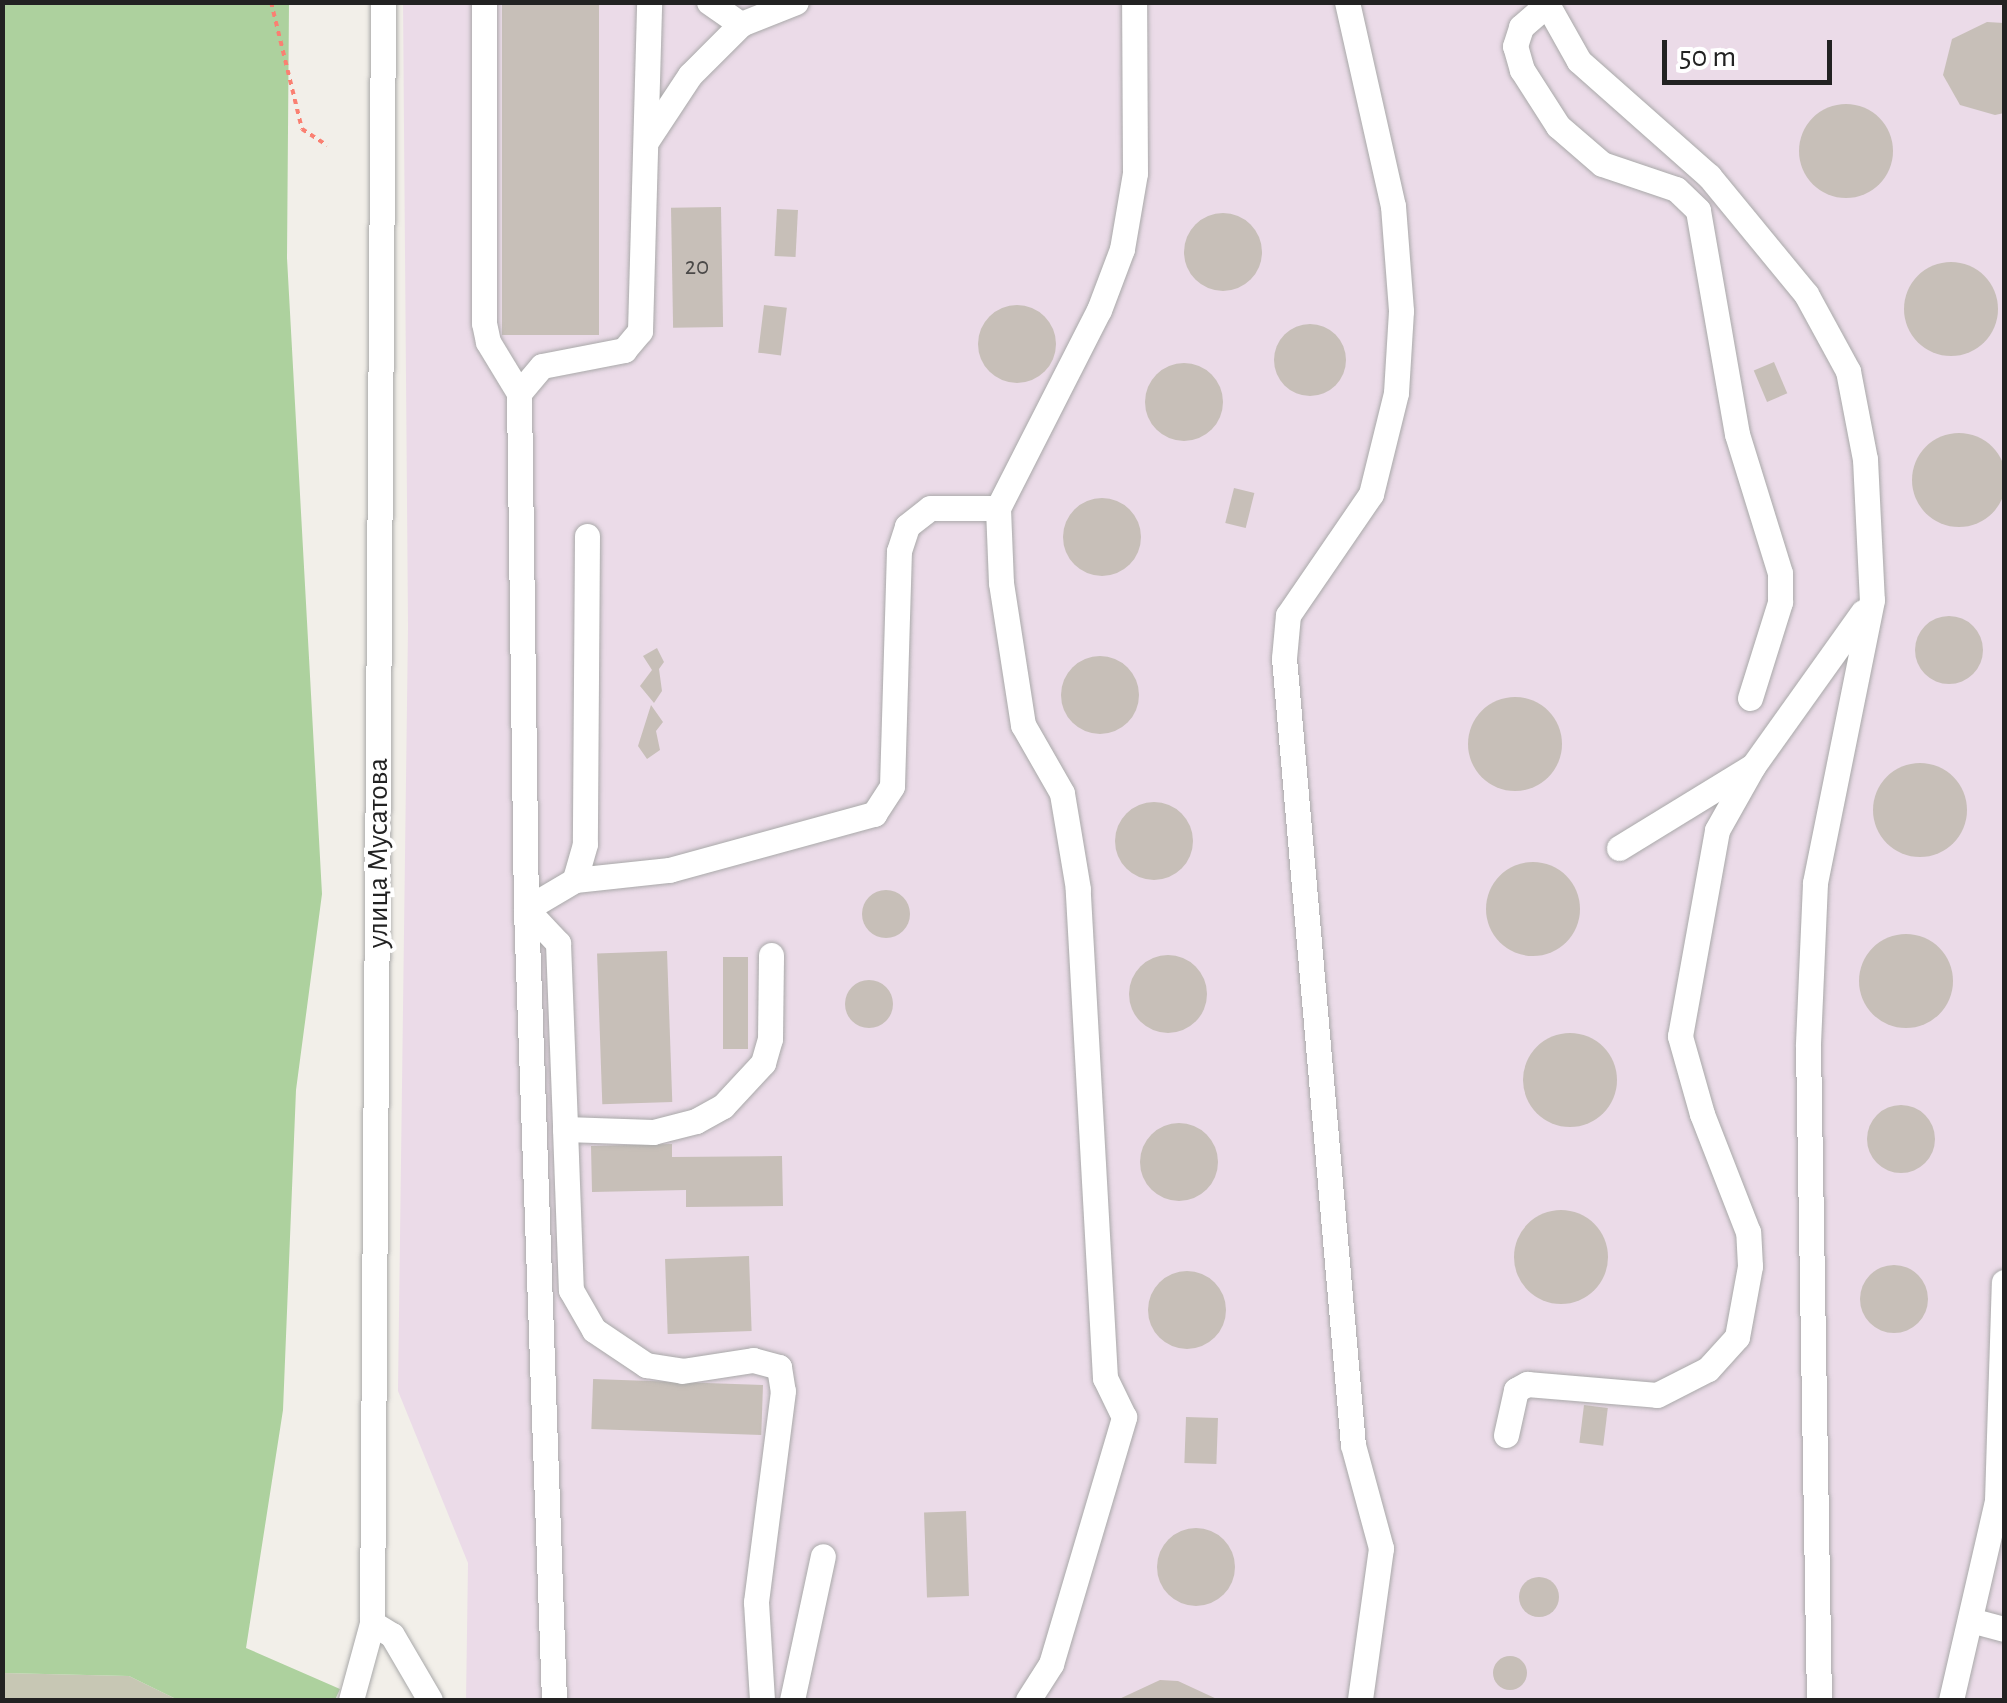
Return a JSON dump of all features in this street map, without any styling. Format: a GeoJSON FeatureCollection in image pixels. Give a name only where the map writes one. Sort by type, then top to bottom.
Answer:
{"type":"FeatureCollection","features":[{"type":"Feature","properties":{"kind":"street","name":"улица Мусатова"},"geometry":{"type":"LineString","coordinates":[[350,1700],[372,1622],[384,2]]}},
{"type":"Feature","properties":{"kind":"street"},"geometry":{"type":"LineString","coordinates":[[484,2],[484,323],[488,342],[518,393],[526,909],[554,1700]]}},
{"type":"Feature","properties":{"kind":"street"},"geometry":{"type":"LineString","coordinates":[[518,393],[542,366],[635,342],[649,2]]}},
{"type":"Feature","properties":{"kind":"street"},"geometry":{"type":"LineString","coordinates":[[709,2],[720,16],[741,24]]}},
{"type":"Feature","properties":{"kind":"street"},"geometry":{"type":"LineString","coordinates":[[646,140],[690,75],[741,24],[796,2]]}},
{"type":"Feature","properties":{"kind":"street"},"geometry":{"type":"LineString","coordinates":[[1028,1700],[1052,1664],[1124,1417],[1105,1378],[1078,889],[1062,793],[1022,725],[1001,583],[998,508],[1099,310],[1122,250],[1135,173],[1134,2]]}},
{"type":"Feature","properties":{"kind":"street"},"geometry":{"type":"LineString","coordinates":[[1347,2],[1392,206],[1402,311],[1396,392],[1371,494],[1288,615],[1284,658],[1354,1445],[1381,1548],[1360,1700]]}},
{"type":"Feature","properties":{"kind":"street"},"geometry":{"type":"LineString","coordinates":[[1750,698],[1780,602],[1780,573],[1737,434],[1698,210],[1676,189],[1602,164],[1558,126],[1522,70],[1516,46],[1521,27],[1549,3],[1580,61],[1708,176],[1806,294],[1848,372],[1865,459],[1872,600],[1815,883],[1808,1046],[1819,1700]]}},
{"type":"Feature","properties":{"kind":"street"},"geometry":{"type":"LineString","coordinates":[[526,909],[575,880],[669,870],[874,814],[892,786],[899,551],[906,526],[930,508],[998,508]]}},
{"type":"Feature","properties":{"kind":"street"},"geometry":{"type":"LineString","coordinates":[[575,880],[586,844],[587,536]]}},
{"type":"Feature","properties":{"kind":"street"},"geometry":{"type":"LineString","coordinates":[[1506,1435],[1516,1390],[1526,1384],[1656,1395],[1708,1369],[1737,1337],[1750,1266],[1748,1232],[1702,1114],[1680,1036],[1717,830],[1752,766],[1872,600]]}},
{"type":"Feature","properties":{"kind":"street"},"geometry":{"type":"LineString","coordinates":[[1619,848],[1752,766]]}},
{"type":"Feature","properties":{"kind":"street"},"geometry":{"type":"LineString","coordinates":[[526,909],[558,942],[571,1290],[594,1330],[646,1366],[682,1371],[753,1360],[779,1367],[783,1391],[756,1602],[762,1700]]}},
{"type":"Feature","properties":{"kind":"street"},"geometry":{"type":"LineString","coordinates":[[565,1129],[653,1132],[696,1121],[722,1106],[763,1062],[770,1039],[771,956]]}},
{"type":"Feature","properties":{"kind":"street"},"geometry":{"type":"LineString","coordinates":[[1951,1700],[1974,1621],[1997,1500],[2004,1282]]}},
{"type":"Feature","properties":{"kind":"street"},"geometry":{"type":"LineString","coordinates":[[792,1700],[822,1556]]}},
{"type":"Feature","properties":{"kind":"street"},"geometry":{"type":"LineString","coordinates":[[1974,1621],[2004,1629]]}},
{"type":"Feature","properties":{"kind":"street"},"geometry":{"type":"LineString","coordinates":[[372,1622],[392,1635],[430,1700]]}},
{"type":"Feature","properties":{"kind":"path"},"geometry":{"type":"LineString","coordinates":[[272,2],[302,130],[327,144]]}},
{"type":"Feature","properties":{"kind":"shaded area"},"geometry":{"type":"Polygon","coordinates":[[[403,3],[2004,3],[2004,1700],[466,1700],[468,1563],[398,1391],[408,627],[403,3]]]}},
{"type":"Feature","properties":{"kind":"shaded area"},"geometry":{"type":"Polygon","coordinates":[[[3,1673],[129,1676],[178,1700],[3,1700],[3,1673]]]}},
{"type":"Feature","properties":{"kind":"green space"},"geometry":{"type":"Polygon","coordinates":[[[3,2],[289,3],[287,258],[322,894],[296,1090],[283,1410],[246,1648],[340,1689],[335,1700],[178,1700],[129,1676],[3,1673],[3,2]]]}},
{"type":"Feature","properties":{"kind":"building"},"geometry":{"type":"Polygon","coordinates":[[[502,2],[599,2],[599,335],[502,335],[502,2]]]}},
{"type":"Feature","properties":{"kind":"building"},"geometry":{"type":"Polygon","coordinates":[[[1987,22],[2004,23],[2004,113],[1995,115],[1960,105],[1943,75],[1952,39],[1987,22]]]}},
{"type":"Feature","properties":{"kind":"building"},"geometry":{"type":"Polygon","coordinates":[[[1846,104],[1864,108],[1879,118],[1889,133],[1893,151],[1889,169],[1879,184],[1864,194],[1846,198],[1828,194],[1813,184],[1803,169],[1799,151],[1803,133],[1813,118],[1828,108],[1846,104]]]}},
{"type":"Feature","properties":{"kind":"building"},"geometry":{"type":"Polygon","coordinates":[[[721,207],[723,327],[673,328],[671,208],[721,207]]]}},
{"type":"Feature","properties":{"kind":"building"},"geometry":{"type":"Polygon","coordinates":[[[777,209],[798,210],[796,257],[775,256],[777,209]]]}},
{"type":"Feature","properties":{"kind":"building"},"geometry":{"type":"Polygon","coordinates":[[[1223,213],[1238,216],[1250,225],[1259,237],[1259,267],[1250,279],[1238,288],[1223,291],[1208,288],[1196,279],[1187,267],[1184,252],[1187,237],[1196,225],[1208,216],[1223,213]]]}},
{"type":"Feature","properties":{"kind":"building"},"geometry":{"type":"Polygon","coordinates":[[[1951,262],[1969,266],[1984,276],[1994,291],[1998,309],[1994,327],[1984,342],[1969,352],[1951,356],[1933,352],[1918,342],[1908,327],[1904,309],[1908,291],[1918,276],[1933,266],[1951,262]]]}},
{"type":"Feature","properties":{"kind":"building"},"geometry":{"type":"Polygon","coordinates":[[[764,305],[787,308],[781,355],[758,353],[764,305]]]}},
{"type":"Feature","properties":{"kind":"building"},"geometry":{"type":"Polygon","coordinates":[[[1017,305],[1032,308],[1044,317],[1053,329],[1053,359],[1044,371],[1032,380],[1017,383],[1002,380],[990,371],[981,359],[978,344],[981,329],[990,317],[1002,308],[1017,305]]]}},
{"type":"Feature","properties":{"kind":"building"},"geometry":{"type":"Polygon","coordinates":[[[1310,324],[1335,335],[1346,360],[1335,385],[1310,396],[1285,385],[1274,360],[1285,335],[1310,324]]]}},
{"type":"Feature","properties":{"kind":"building"},"geometry":{"type":"Polygon","coordinates":[[[1774,362],[1787,393],[1767,402],[1754,371],[1774,362]]]}},
{"type":"Feature","properties":{"kind":"building"},"geometry":{"type":"Polygon","coordinates":[[[1184,363],[1199,366],[1211,375],[1220,387],[1220,417],[1211,429],[1199,438],[1184,441],[1169,438],[1157,429],[1148,417],[1145,402],[1148,387],[1157,375],[1169,366],[1184,363]]]}},
{"type":"Feature","properties":{"kind":"building"},"geometry":{"type":"Polygon","coordinates":[[[1959,433],[1977,437],[1992,447],[2002,462],[2006,480],[2002,498],[1992,513],[1977,523],[1959,527],[1941,523],[1926,513],[1916,498],[1912,480],[1916,462],[1926,447],[1941,437],[1959,433]]]}},
{"type":"Feature","properties":{"kind":"building"},"geometry":{"type":"Polygon","coordinates":[[[1234,488],[1254,493],[1246,528],[1225,523],[1234,488]]]}},
{"type":"Feature","properties":{"kind":"building"},"geometry":{"type":"Polygon","coordinates":[[[1102,498],[1117,501],[1129,510],[1138,522],[1138,552],[1129,564],[1117,573],[1102,576],[1087,573],[1075,564],[1066,552],[1063,537],[1066,522],[1075,510],[1087,501],[1102,498]]]}},
{"type":"Feature","properties":{"kind":"building"},"geometry":{"type":"Polygon","coordinates":[[[1949,616],[1973,626],[1983,650],[1973,674],[1949,684],[1925,674],[1915,650],[1925,626],[1949,616]]]}},
{"type":"Feature","properties":{"kind":"building"},"geometry":{"type":"Polygon","coordinates":[[[657,648],[664,662],[659,669],[662,691],[654,703],[640,686],[652,670],[643,656],[657,648]]]}},
{"type":"Feature","properties":{"kind":"building"},"geometry":{"type":"Polygon","coordinates":[[[1100,656],[1115,659],[1127,668],[1136,680],[1136,710],[1127,722],[1115,731],[1100,734],[1085,731],[1073,722],[1064,710],[1061,695],[1064,680],[1073,668],[1085,659],[1100,656]]]}},
{"type":"Feature","properties":{"kind":"building"},"geometry":{"type":"Polygon","coordinates":[[[1515,697],[1533,701],[1548,711],[1558,726],[1562,744],[1558,762],[1548,777],[1533,787],[1515,791],[1497,787],[1482,777],[1472,762],[1468,744],[1472,726],[1482,711],[1497,701],[1515,697]]]}},
{"type":"Feature","properties":{"kind":"building"},"geometry":{"type":"Polygon","coordinates":[[[651,705],[663,722],[656,731],[660,750],[647,759],[638,746],[651,705]]]}},
{"type":"Feature","properties":{"kind":"building"},"geometry":{"type":"Polygon","coordinates":[[[1920,763],[1938,767],[1953,777],[1963,792],[1967,810],[1963,828],[1953,843],[1938,853],[1920,857],[1902,853],[1887,843],[1877,828],[1873,810],[1877,792],[1887,777],[1902,767],[1920,763]]]}},
{"type":"Feature","properties":{"kind":"building"},"geometry":{"type":"Polygon","coordinates":[[[1154,802],[1169,805],[1181,814],[1190,826],[1190,856],[1181,868],[1169,877],[1154,880],[1139,877],[1127,868],[1118,856],[1115,841],[1118,826],[1127,814],[1139,805],[1154,802]]]}},
{"type":"Feature","properties":{"kind":"building"},"geometry":{"type":"Polygon","coordinates":[[[1533,862],[1551,866],[1566,876],[1576,891],[1580,909],[1576,927],[1566,942],[1551,952],[1533,956],[1515,952],[1500,942],[1490,927],[1486,909],[1490,891],[1500,876],[1515,866],[1533,862]]]}},
{"type":"Feature","properties":{"kind":"building"},"geometry":{"type":"Polygon","coordinates":[[[886,890],[903,897],[910,914],[903,931],[886,938],[869,931],[862,914],[869,897],[886,890]]]}},
{"type":"Feature","properties":{"kind":"building"},"geometry":{"type":"Polygon","coordinates":[[[1906,934],[1924,938],[1939,948],[1949,963],[1953,981],[1949,999],[1939,1014],[1924,1024],[1906,1028],[1888,1024],[1873,1014],[1863,999],[1859,981],[1863,963],[1873,948],[1888,938],[1906,934]]]}},
{"type":"Feature","properties":{"kind":"building"},"geometry":{"type":"Polygon","coordinates":[[[667,951],[672,1102],[602,1104],[597,953],[667,951]]]}},
{"type":"Feature","properties":{"kind":"building"},"geometry":{"type":"Polygon","coordinates":[[[1168,955],[1183,958],[1195,967],[1204,979],[1204,1009],[1195,1021],[1183,1030],[1168,1033],[1153,1030],[1141,1021],[1132,1009],[1129,994],[1132,979],[1141,967],[1153,958],[1168,955]]]}},
{"type":"Feature","properties":{"kind":"building"},"geometry":{"type":"Polygon","coordinates":[[[723,957],[748,957],[748,1049],[723,1049],[723,957]]]}},
{"type":"Feature","properties":{"kind":"building"},"geometry":{"type":"Polygon","coordinates":[[[869,980],[886,987],[893,1004],[886,1021],[869,1028],[852,1021],[845,1004],[852,987],[869,980]]]}},
{"type":"Feature","properties":{"kind":"building"},"geometry":{"type":"Polygon","coordinates":[[[1570,1033],[1588,1037],[1603,1047],[1613,1062],[1617,1080],[1613,1098],[1603,1113],[1588,1123],[1570,1127],[1552,1123],[1537,1113],[1527,1098],[1523,1080],[1527,1062],[1537,1047],[1552,1037],[1570,1033]]]}},
{"type":"Feature","properties":{"kind":"building"},"geometry":{"type":"Polygon","coordinates":[[[1901,1105],[1925,1115],[1935,1139],[1925,1163],[1901,1173],[1877,1163],[1867,1139],[1877,1115],[1901,1105]]]}},
{"type":"Feature","properties":{"kind":"building"},"geometry":{"type":"Polygon","coordinates":[[[1179,1123],[1194,1126],[1206,1135],[1215,1147],[1215,1177],[1206,1189],[1194,1198],[1179,1201],[1164,1198],[1152,1189],[1143,1177],[1140,1162],[1143,1147],[1152,1135],[1164,1126],[1179,1123]]]}},
{"type":"Feature","properties":{"kind":"building"},"geometry":{"type":"Polygon","coordinates":[[[672,1144],[672,1157],[782,1156],[783,1206],[686,1207],[686,1190],[592,1192],[591,1146],[672,1144]]]}},
{"type":"Feature","properties":{"kind":"building"},"geometry":{"type":"Polygon","coordinates":[[[1561,1210],[1579,1214],[1594,1224],[1604,1239],[1608,1257],[1604,1275],[1594,1290],[1579,1300],[1561,1304],[1543,1300],[1528,1290],[1518,1275],[1514,1257],[1518,1239],[1528,1224],[1543,1214],[1561,1210]]]}},
{"type":"Feature","properties":{"kind":"building"},"geometry":{"type":"Polygon","coordinates":[[[749,1256],[752,1331],[668,1334],[665,1259],[749,1256]]]}},
{"type":"Feature","properties":{"kind":"building"},"geometry":{"type":"Polygon","coordinates":[[[1894,1265],[1918,1275],[1928,1299],[1918,1323],[1894,1333],[1870,1323],[1860,1299],[1870,1275],[1894,1265]]]}},
{"type":"Feature","properties":{"kind":"building"},"geometry":{"type":"Polygon","coordinates":[[[1187,1271],[1202,1274],[1214,1283],[1223,1295],[1223,1325],[1214,1337],[1202,1346],[1187,1349],[1172,1346],[1160,1337],[1151,1325],[1148,1310],[1151,1295],[1160,1283],[1172,1274],[1187,1271]]]}},
{"type":"Feature","properties":{"kind":"building"},"geometry":{"type":"Polygon","coordinates":[[[593,1379],[763,1385],[761,1435],[591,1429],[593,1379]]]}},
{"type":"Feature","properties":{"kind":"building"},"geometry":{"type":"Polygon","coordinates":[[[1584,1405],[1608,1408],[1603,1446],[1579,1443],[1584,1405]]]}},
{"type":"Feature","properties":{"kind":"building"},"geometry":{"type":"Polygon","coordinates":[[[1186,1417],[1218,1418],[1216,1464],[1184,1463],[1186,1417]]]}},
{"type":"Feature","properties":{"kind":"building"},"geometry":{"type":"Polygon","coordinates":[[[966,1511],[969,1596],[927,1597],[924,1512],[966,1511]]]}},
{"type":"Feature","properties":{"kind":"building"},"geometry":{"type":"Polygon","coordinates":[[[1196,1528],[1211,1531],[1223,1540],[1232,1552],[1232,1582],[1223,1594],[1211,1603],[1196,1606],[1181,1603],[1169,1594],[1160,1582],[1157,1567],[1160,1552],[1169,1540],[1181,1531],[1196,1528]]]}},
{"type":"Feature","properties":{"kind":"building"},"geometry":{"type":"Polygon","coordinates":[[[1539,1577],[1553,1583],[1559,1597],[1553,1611],[1539,1617],[1525,1611],[1519,1597],[1525,1583],[1539,1577]]]}},
{"type":"Feature","properties":{"kind":"building"},"geometry":{"type":"Polygon","coordinates":[[[1510,1656],[1522,1661],[1527,1673],[1522,1685],[1510,1690],[1498,1685],[1493,1673],[1498,1661],[1510,1656]]]}},
{"type":"Feature","properties":{"kind":"building"},"geometry":{"type":"Polygon","coordinates":[[[1160,1680],[1178,1681],[1219,1700],[1117,1700],[1160,1680]]]}}]}
